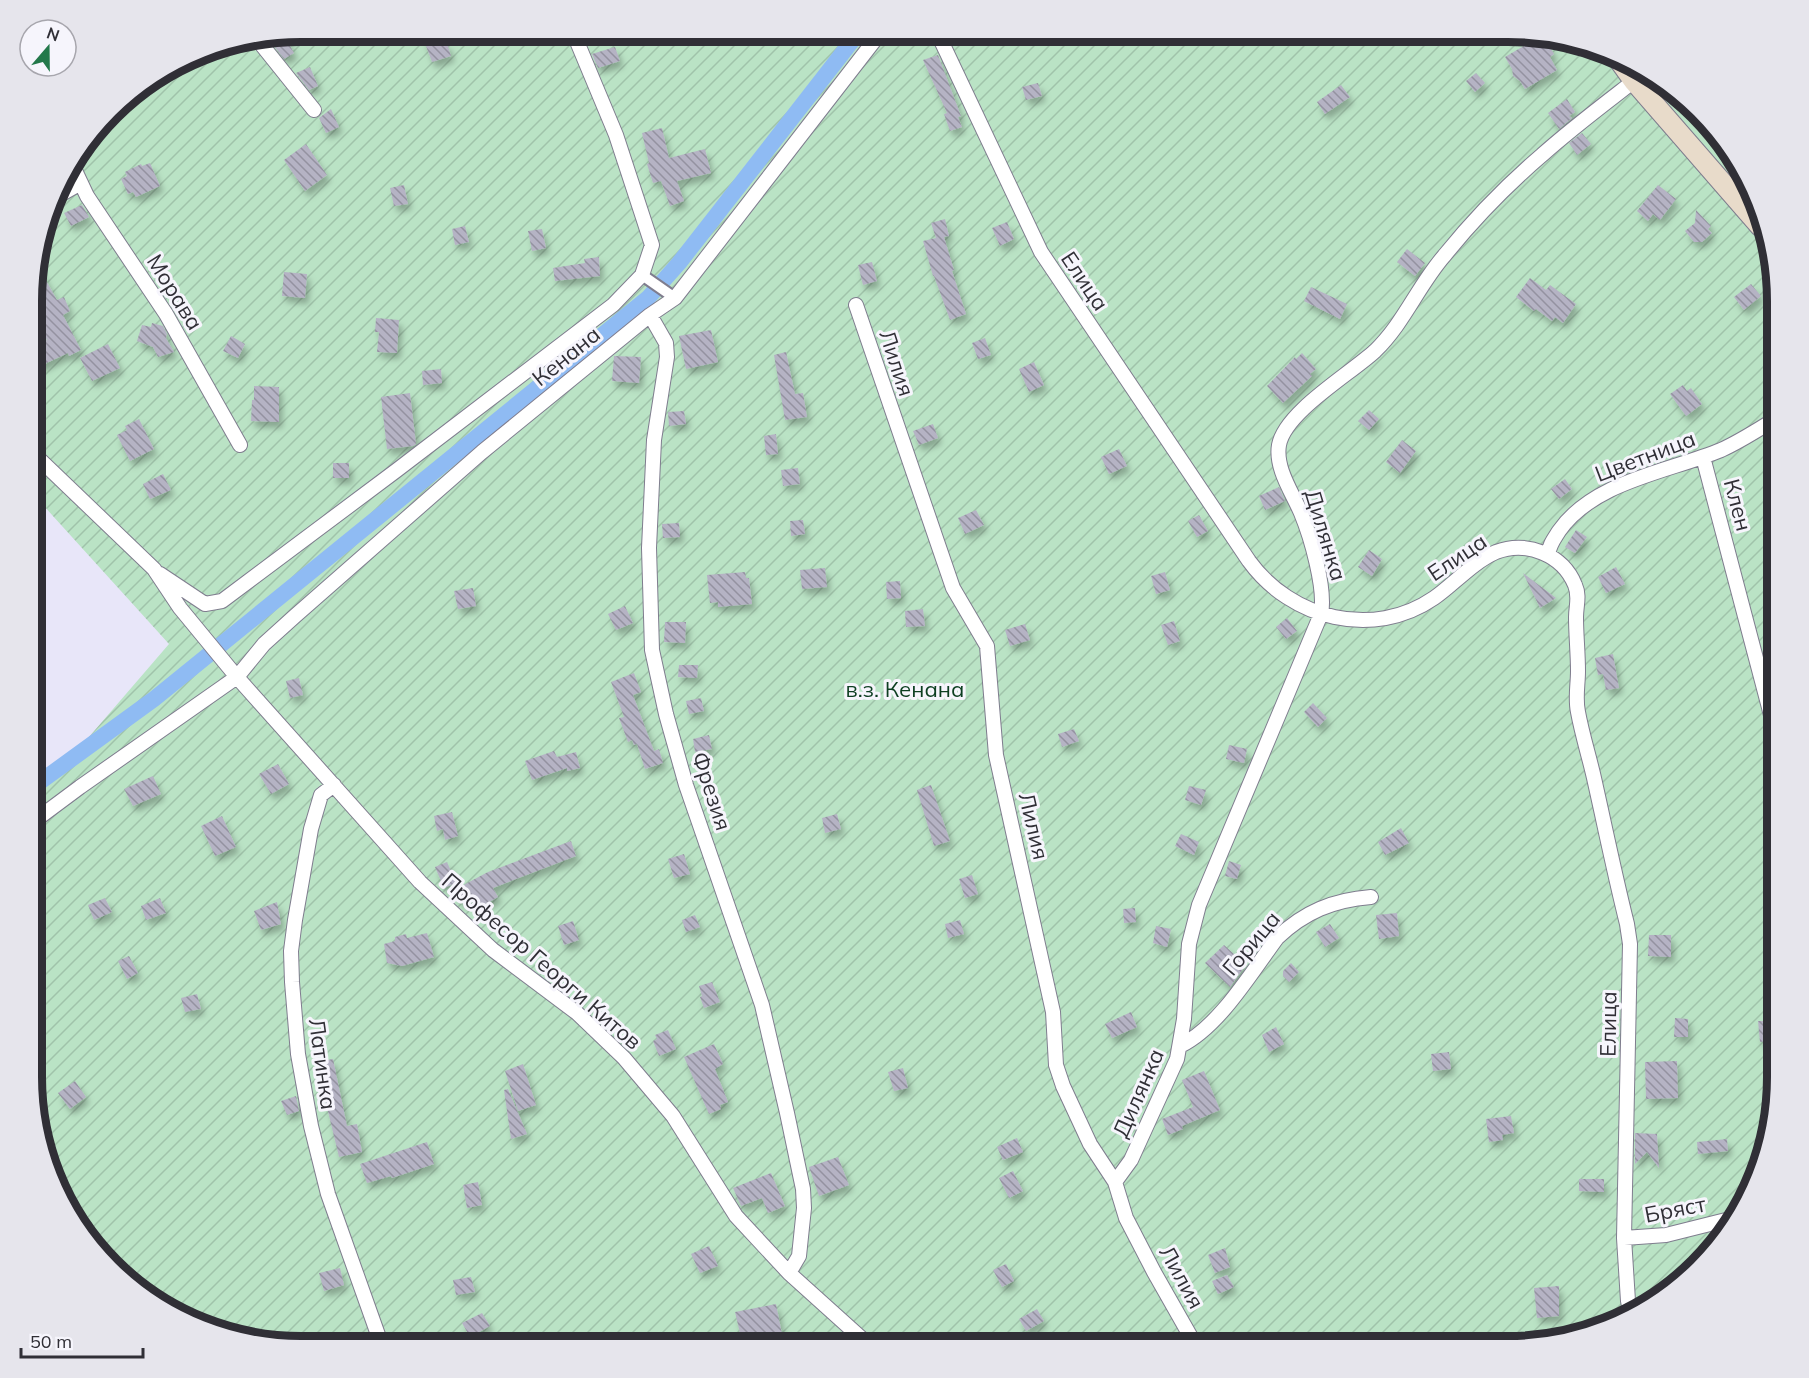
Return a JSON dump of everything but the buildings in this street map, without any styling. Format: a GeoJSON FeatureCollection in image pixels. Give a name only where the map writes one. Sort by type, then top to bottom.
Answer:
{"type":"FeatureCollection","features":[{"type":"Feature","properties":{"kind":"main road"},"geometry":{"type":"LineString","coordinates":[[1626,71],[1753,218]]}},
{"type":"Feature","properties":{"kind":"street","name":"Кенана"},"geometry":{"type":"LineString","coordinates":[[154,569],[206,604],[222,601],[613,305],[642,275],[652,245],[616,135],[577,42]]}},
{"type":"Feature","properties":{"kind":"street","name":"Кенана"},"geometry":{"type":"LineString","coordinates":[[42,815],[237,676],[264,644],[482,452],[650,315],[675,298],[873,42]]}},
{"type":"Feature","properties":{"kind":"street","name":"Елица"},"geometry":{"type":"LineString","coordinates":[[942,42],[1048,264],[1258,573],[1288,599],[1321,614],[1354,620],[1395,615],[1433,599],[1495,553],[1523,548],[1548,555],[1564,568],[1577,588],[1578,711],[1630,944],[1624,1238],[1629,1306]]}},
{"type":"Feature","properties":{"kind":"street"},"geometry":{"type":"LineString","coordinates":[[262,45],[314,110]]}},
{"type":"Feature","properties":{"kind":"street","name":"Дилянка"},"geometry":{"type":"LineString","coordinates":[[1115,1182],[1131,1160],[1177,1059],[1189,944],[1199,905],[1321,614],[1323,596],[1308,533],[1280,463],[1280,443],[1286,427],[1297,414],[1357,366],[1389,336],[1444,255],[1515,179],[1543,153],[1634,81]]}},
{"type":"Feature","properties":{"kind":"street","name":"Морава"},"geometry":{"type":"LineString","coordinates":[[76,173],[87,196],[166,314],[240,446]]}},
{"type":"Feature","properties":{"kind":"street"},"geometry":{"type":"LineString","coordinates":[[67,191],[81,183]]}},
{"type":"Feature","properties":{"kind":"street"},"geometry":{"type":"LineString","coordinates":[[642,275],[675,298]]}},
{"type":"Feature","properties":{"kind":"street","name":"Лилия"},"geometry":{"type":"LineString","coordinates":[[856,305],[953,588],[987,646],[996,755],[1053,1011],[1056,1065],[1085,1135],[1115,1182],[1126,1218],[1190,1336]]}},
{"type":"Feature","properties":{"kind":"street","name":"Фрезия"},"geometry":{"type":"LineString","coordinates":[[650,315],[666,343],[667,357],[654,440],[649,548],[652,650],[666,714],[686,784],[762,1005],[787,1113],[803,1189],[804,1208],[799,1256],[789,1273]]}},
{"type":"Feature","properties":{"kind":"street","name":"Цветница"},"geometry":{"type":"LineString","coordinates":[[1548,555],[1549,548],[1563,525],[1593,499],[1617,487],[1731,445],[1767,424]]}},
{"type":"Feature","properties":{"kind":"street","name":"Клен"},"geometry":{"type":"LineString","coordinates":[[1703,457],[1767,700]]}},
{"type":"Feature","properties":{"kind":"street","name":"Професор Георги Китов"},"geometry":{"type":"LineString","coordinates":[[42,462],[154,569],[192,622],[237,676],[440,903],[493,950],[577,1013],[624,1058],[673,1116],[735,1216],[789,1273],[859,1336]]}},
{"type":"Feature","properties":{"kind":"street","name":"Латинка"},"geometry":{"type":"LineString","coordinates":[[334,785],[321,795],[304,864],[291,951],[298,1054],[311,1125],[328,1194],[378,1336]]}},
{"type":"Feature","properties":{"kind":"street","name":"Горица"},"geometry":{"type":"LineString","coordinates":[[1180,1046],[1192,1040],[1212,1023],[1288,927],[1327,905],[1349,898],[1371,897]]}},
{"type":"Feature","properties":{"kind":"street","name":"Бряст"},"geometry":{"type":"LineString","coordinates":[[1624,1238],[1666,1235],[1723,1221]]}},
{"type":"Feature","properties":{"kind":"green space","name":"в.з. Кенана"},"geometry":{"type":"Polygon","coordinates":[[[301,42],[1508,42],[1542,44],[1591,56],[1627,71],[1754,222],[1765,267],[1767,301],[1767,1077],[1765,1111],[1753,1160],[1740,1192],[1714,1235],[1666,1283],[1638,1301],[1607,1316],[1575,1327],[1542,1334],[1508,1336],[301,1336],[267,1334],[218,1322],[186,1309],[143,1283],[95,1235],[77,1207],[62,1176],[51,1144],[44,1111],[42,792],[169,644],[42,504],[42,301],[44,267],[56,218],[69,186],[95,143],[143,95],[171,77],[202,62],[250,47],[301,42]]]}},
{"type":"Feature","properties":{"kind":"green space"},"geometry":{"type":"Polygon","coordinates":[[[1631,74],[1666,95],[1714,143],[1740,186],[1753,217],[1631,74]]]}},
{"type":"Feature","properties":{"kind":"waterway"},"geometry":{"type":"LineString","coordinates":[[42,780],[154,699],[648,298],[679,263],[851,42]]}}]}
